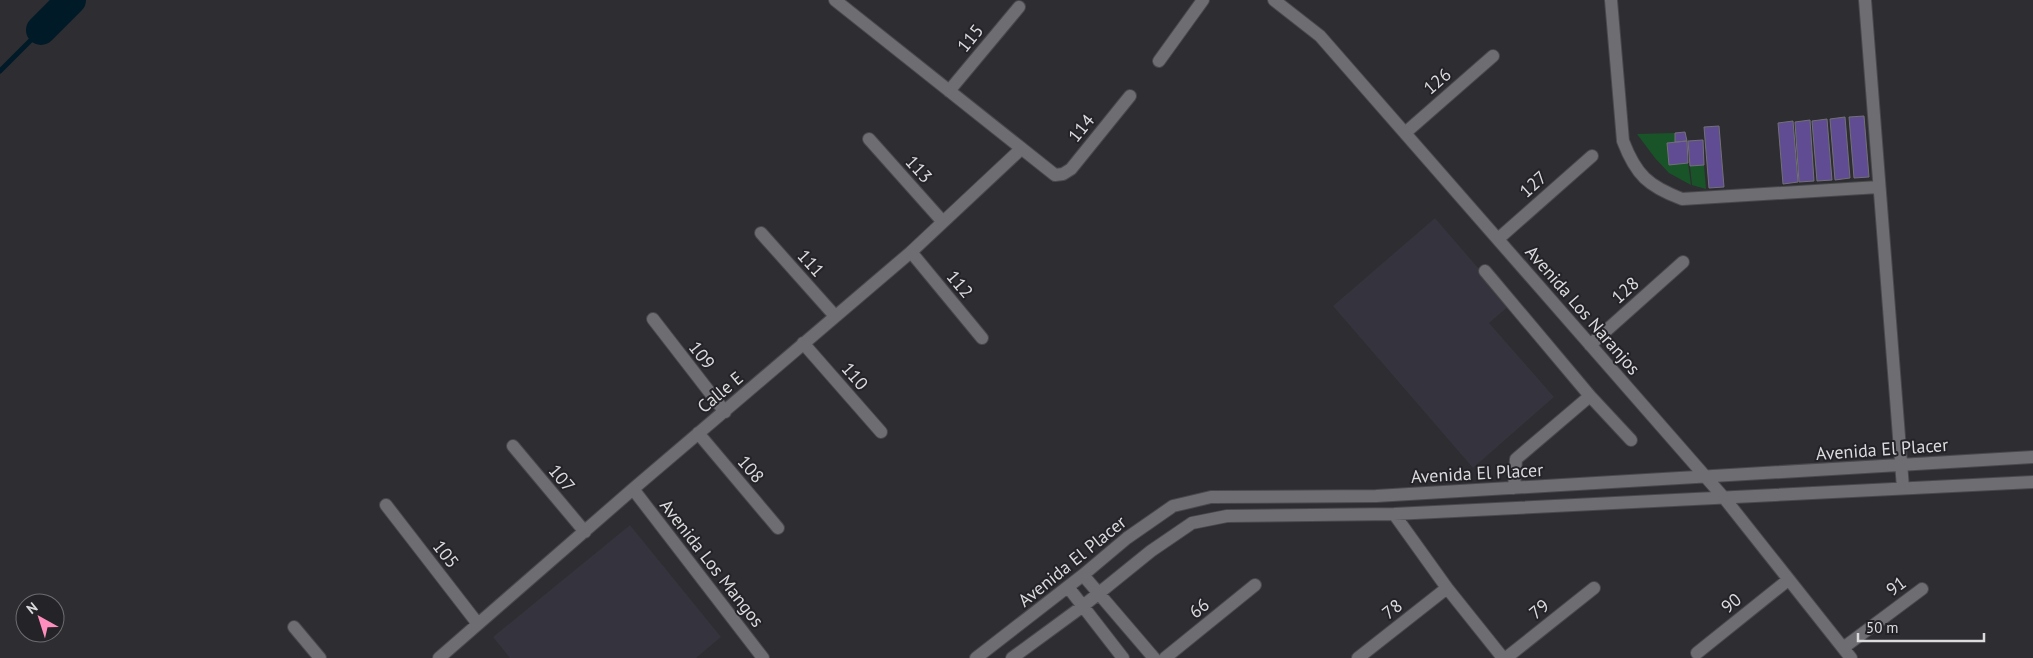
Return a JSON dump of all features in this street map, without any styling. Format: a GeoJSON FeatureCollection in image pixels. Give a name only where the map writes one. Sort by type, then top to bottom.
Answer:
{"type":"FeatureCollection","features":[{"type":"Feature","properties":{"kind":"street"},"geometry":{"type":"LineString","coordinates":[[1158,61],[1203,0]]}},
{"type":"Feature","properties":{"kind":"street","name":"Avenida Los Naranjos"},"geometry":{"type":"LineString","coordinates":[[1274,0],[1320,36],[1725,499],[1851,658]]}},
{"type":"Feature","properties":{"kind":"street"},"geometry":{"type":"LineString","coordinates":[[1611,0],[1623,141],[1631,161],[1638,172],[1649,182],[1666,192],[1682,198],[1879,187]]}},
{"type":"Feature","properties":{"kind":"street"},"geometry":{"type":"LineString","coordinates":[[1865,0],[1903,488]]}},
{"type":"Feature","properties":{"kind":"street"},"geometry":{"type":"LineString","coordinates":[[841,2],[1022,150]]}},
{"type":"Feature","properties":{"kind":"street","name":"115"},"geometry":{"type":"LineString","coordinates":[[949,92],[1018,7]]}},
{"type":"Feature","properties":{"kind":"street","name":"126"},"geometry":{"type":"LineString","coordinates":[[1405,133],[1492,56]]}},
{"type":"Feature","properties":{"kind":"street","name":"114"},"geometry":{"type":"LineString","coordinates":[[1022,150],[1056,175],[1064,174],[1071,169],[1130,96]]}},
{"type":"Feature","properties":{"kind":"street","name":"113"},"geometry":{"type":"LineString","coordinates":[[869,139],[943,222]]}},
{"type":"Feature","properties":{"kind":"street","name":"Calle E"},"geometry":{"type":"LineString","coordinates":[[439,658],[698,433],[911,252],[1022,150]]}},
{"type":"Feature","properties":{"kind":"street","name":"127"},"geometry":{"type":"LineString","coordinates":[[1498,239],[1592,156]]}},
{"type":"Feature","properties":{"kind":"street","name":"111"},"geometry":{"type":"LineString","coordinates":[[761,233],[835,316]]}},
{"type":"Feature","properties":{"kind":"street","name":"112"},"geometry":{"type":"LineString","coordinates":[[911,252],[982,338]]}},
{"type":"Feature","properties":{"kind":"street","name":"128"},"geometry":{"type":"LineString","coordinates":[[1590,345],[1683,262]]}},
{"type":"Feature","properties":{"kind":"street"},"geometry":{"type":"LineString","coordinates":[[1485,271],[1590,396],[1631,440]]}},
{"type":"Feature","properties":{"kind":"street","name":"109"},"geometry":{"type":"LineString","coordinates":[[652,319],[725,412]]}},
{"type":"Feature","properties":{"kind":"street","name":"110"},"geometry":{"type":"LineString","coordinates":[[803,343],[881,432]]}},
{"type":"Feature","properties":{"kind":"street"},"geometry":{"type":"LineString","coordinates":[[1514,488],[1516,460],[1590,396]]}},
{"type":"Feature","properties":{"kind":"street","name":"108"},"geometry":{"type":"LineString","coordinates":[[698,433],[778,528]]}},
{"type":"Feature","properties":{"kind":"street","name":"107"},"geometry":{"type":"LineString","coordinates":[[513,446],[585,532]]}},
{"type":"Feature","properties":{"kind":"street","name":"Avenida El Placer"},"geometry":{"type":"LineString","coordinates":[[976,658],[1084,575],[1127,538],[1172,506],[1211,496],[1376,496],[2033,457]]}},
{"type":"Feature","properties":{"kind":"street","name":"Avenida El Placer"},"geometry":{"type":"LineString","coordinates":[[1012,658],[1100,593],[1151,551],[1192,523],[1227,516],[1394,514],[1725,499],[2033,482]]}},
{"type":"Feature","properties":{"kind":"street","name":"Avenida Los Mangos"},"geometry":{"type":"LineString","coordinates":[[633,489],[763,658]]}},
{"type":"Feature","properties":{"kind":"street","name":"105"},"geometry":{"type":"LineString","coordinates":[[386,505],[478,624]]}},
{"type":"Feature","properties":{"kind":"street"},"geometry":{"type":"LineString","coordinates":[[1394,514],[1447,588],[1504,658]]}},
{"type":"Feature","properties":{"kind":"street"},"geometry":{"type":"LineString","coordinates":[[1084,575],[1154,658]]}},
{"type":"Feature","properties":{"kind":"street","name":"90"},"geometry":{"type":"LineString","coordinates":[[1696,653],[1788,580]]}},
{"type":"Feature","properties":{"kind":"street","name":"66"},"geometry":{"type":"LineString","coordinates":[[1165,658],[1255,585]]}},
{"type":"Feature","properties":{"kind":"street"},"geometry":{"type":"LineString","coordinates":[[1068,587],[1123,658]]}},
{"type":"Feature","properties":{"kind":"street","name":"78"},"geometry":{"type":"LineString","coordinates":[[1358,658],[1447,588]]}},
{"type":"Feature","properties":{"kind":"street","name":"79"},"geometry":{"type":"LineString","coordinates":[[1504,658],[1594,588]]}},
{"type":"Feature","properties":{"kind":"street","name":"91"},"geometry":{"type":"LineString","coordinates":[[1843,648],[1922,589]]}},
{"type":"Feature","properties":{"kind":"street"},"geometry":{"type":"LineString","coordinates":[[294,627],[320,658]]}},
{"type":"Feature","properties":{"kind":"shaded area"},"geometry":{"type":"Polygon","coordinates":[[[1435,218],[1510,305],[1489,323],[1554,397],[1473,468],[1333,306],[1435,218]]]}},
{"type":"Feature","properties":{"kind":"shaded area"},"geometry":{"type":"Polygon","coordinates":[[[630,525],[721,637],[696,658],[510,658],[493,637],[630,525]]]}},
{"type":"Feature","properties":{"kind":"green space"},"geometry":{"type":"Polygon","coordinates":[[[1675,133],[1675,142],[1667,143],[1669,164],[1688,163],[1691,185],[1669,173],[1637,134],[1675,133]]]}},
{"type":"Feature","properties":{"kind":"green space"},"geometry":{"type":"Polygon","coordinates":[[[1704,165],[1706,189],[1692,185],[1690,166],[1704,165]]]}},
{"type":"Feature","properties":{"kind":"building"},"geometry":{"type":"Polygon","coordinates":[[[1864,116],[1869,177],[1854,178],[1849,117],[1864,116]]]}},
{"type":"Feature","properties":{"kind":"building"},"geometry":{"type":"Polygon","coordinates":[[[1845,117],[1850,178],[1835,180],[1830,119],[1845,117]]]}},
{"type":"Feature","properties":{"kind":"building"},"geometry":{"type":"Polygon","coordinates":[[[1827,119],[1832,180],[1817,181],[1812,121],[1827,119]]]}},
{"type":"Feature","properties":{"kind":"building"},"geometry":{"type":"Polygon","coordinates":[[[1810,120],[1814,181],[1799,182],[1795,122],[1810,120]]]}},
{"type":"Feature","properties":{"kind":"building"},"geometry":{"type":"Polygon","coordinates":[[[1793,121],[1798,182],[1783,184],[1778,123],[1793,121]]]}},
{"type":"Feature","properties":{"kind":"building"},"geometry":{"type":"Polygon","coordinates":[[[1719,126],[1724,187],[1709,188],[1704,127],[1719,126]]]}},
{"type":"Feature","properties":{"kind":"building"},"geometry":{"type":"Polygon","coordinates":[[[1685,132],[1687,141],[1675,142],[1675,133],[1685,132]]]}},
{"type":"Feature","properties":{"kind":"building"},"geometry":{"type":"Polygon","coordinates":[[[1703,140],[1704,165],[1690,166],[1688,141],[1703,140]]]}},
{"type":"Feature","properties":{"kind":"building"},"geometry":{"type":"Polygon","coordinates":[[[1687,141],[1688,163],[1669,165],[1667,143],[1687,141]]]}},
{"type":"Feature","properties":{"kind":"waterway"},"geometry":{"type":"LineString","coordinates":[[41,30],[71,0]]}},
{"type":"Feature","properties":{"kind":"waterway"},"geometry":{"type":"LineString","coordinates":[[0,71],[41,30]]}}]}
